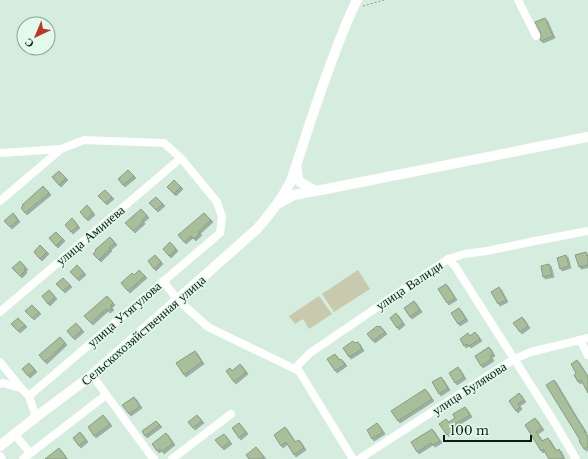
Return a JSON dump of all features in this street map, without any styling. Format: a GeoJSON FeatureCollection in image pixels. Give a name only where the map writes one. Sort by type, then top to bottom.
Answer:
{"type":"FeatureCollection","features":[{"type":"Feature","properties":{"kind":"main road"},"geometry":{"type":"LineString","coordinates":[[278,204],[291,181],[336,48],[354,4]]}},
{"type":"Feature","properties":{"kind":"main road"},"geometry":{"type":"LineString","coordinates":[[278,204],[294,195],[588,136]]}},
{"type":"Feature","properties":{"kind":"main road"},"geometry":{"type":"LineString","coordinates":[[298,161],[298,180],[316,191]]}},
{"type":"Feature","properties":{"kind":"main road","name":"Сельскохозяйственная улица"},"geometry":{"type":"LineString","coordinates":[[0,446],[92,375],[257,229],[278,204]]}},
{"type":"Feature","properties":{"kind":"street"},"geometry":{"type":"LineString","coordinates":[[518,0],[536,36]]}},
{"type":"Feature","properties":{"kind":"street"},"geometry":{"type":"LineString","coordinates":[[0,154],[62,149],[84,140],[164,143],[181,158]]}},
{"type":"Feature","properties":{"kind":"street"},"geometry":{"type":"LineString","coordinates":[[0,201],[62,149]]}},
{"type":"Feature","properties":{"kind":"street","name":"улица Утягулова"},"geometry":{"type":"LineString","coordinates":[[29,396],[220,233],[222,218],[217,202],[181,158]]}},
{"type":"Feature","properties":{"kind":"street","name":"улица Аминева"},"geometry":{"type":"LineString","coordinates":[[0,312],[181,158]]}},
{"type":"Feature","properties":{"kind":"street","name":"улица Валиди"},"geometry":{"type":"LineString","coordinates":[[295,369],[310,353],[448,259],[464,254],[588,231]]}},
{"type":"Feature","properties":{"kind":"street"},"geometry":{"type":"LineString","coordinates":[[448,259],[455,266],[576,459]]}},
{"type":"Feature","properties":{"kind":"street"},"geometry":{"type":"LineString","coordinates":[[163,281],[178,300],[208,327],[299,371],[353,459]]}},
{"type":"Feature","properties":{"kind":"street"},"geometry":{"type":"LineString","coordinates":[[584,339],[588,355]]}},
{"type":"Feature","properties":{"kind":"street","name":"улица Булякова"},"geometry":{"type":"LineString","coordinates":[[359,459],[514,359],[531,352],[584,339]]}},
{"type":"Feature","properties":{"kind":"street"},"geometry":{"type":"LineString","coordinates":[[0,362],[29,396],[36,417]]}},
{"type":"Feature","properties":{"kind":"street"},"geometry":{"type":"LineString","coordinates":[[92,375],[148,454],[154,459]]}},
{"type":"Feature","properties":{"kind":"street"},"geometry":{"type":"LineString","coordinates":[[0,384],[3,383],[21,388]]}},
{"type":"Feature","properties":{"kind":"street"},"geometry":{"type":"LineString","coordinates":[[23,459],[106,395]]}},
{"type":"Feature","properties":{"kind":"street"},"geometry":{"type":"LineString","coordinates":[[172,459],[231,414]]}},
{"type":"Feature","properties":{"kind":"street"},"geometry":{"type":"LineString","coordinates":[[15,435],[30,453]]}},
{"type":"Feature","properties":{"kind":"path"},"geometry":{"type":"LineString","coordinates":[[354,4],[384,0]]}},
{"type":"Feature","properties":{"kind":"green space"},"geometry":{"type":"Polygon","coordinates":[[[358,270],[370,289],[334,312],[322,294],[358,270]]]}},
{"type":"Feature","properties":{"kind":"green space"},"geometry":{"type":"Polygon","coordinates":[[[319,296],[332,314],[309,329],[303,319],[295,324],[289,316],[319,296]]]}},
{"type":"Feature","properties":{"kind":"building"},"geometry":{"type":"Polygon","coordinates":[[[545,18],[553,36],[541,41],[541,34],[535,22],[545,18]]]}},
{"type":"Feature","properties":{"kind":"building"},"geometry":{"type":"Polygon","coordinates":[[[128,170],[134,176],[123,185],[118,179],[128,170]]]}},
{"type":"Feature","properties":{"kind":"building"},"geometry":{"type":"Polygon","coordinates":[[[59,171],[66,178],[59,185],[52,177],[59,171]]]}},
{"type":"Feature","properties":{"kind":"building"},"geometry":{"type":"Polygon","coordinates":[[[174,180],[181,187],[174,194],[167,187],[174,180]]]}},
{"type":"Feature","properties":{"kind":"building"},"geometry":{"type":"Polygon","coordinates":[[[43,186],[49,193],[25,213],[21,208],[23,206],[22,205],[43,186]]]}},
{"type":"Feature","properties":{"kind":"building"},"geometry":{"type":"Polygon","coordinates":[[[105,190],[112,197],[105,203],[98,196],[105,190]]]}},
{"type":"Feature","properties":{"kind":"building"},"geometry":{"type":"Polygon","coordinates":[[[156,197],[163,204],[156,210],[149,203],[156,197]]]}},
{"type":"Feature","properties":{"kind":"building"},"geometry":{"type":"Polygon","coordinates":[[[87,205],[93,213],[86,219],[80,212],[87,205]]]}},
{"type":"Feature","properties":{"kind":"building"},"geometry":{"type":"Polygon","coordinates":[[[141,209],[147,216],[133,231],[125,223],[141,209]]]}},
{"type":"Feature","properties":{"kind":"building"},"geometry":{"type":"Polygon","coordinates":[[[13,213],[18,220],[10,227],[4,221],[13,213]]]}},
{"type":"Feature","properties":{"kind":"building"},"geometry":{"type":"Polygon","coordinates":[[[204,213],[211,220],[198,232],[200,233],[194,239],[191,236],[184,242],[178,235],[204,213]]]}},
{"type":"Feature","properties":{"kind":"building"},"geometry":{"type":"Polygon","coordinates":[[[72,218],[78,226],[71,232],[65,225],[72,218]]]}},
{"type":"Feature","properties":{"kind":"building"},"geometry":{"type":"Polygon","coordinates":[[[56,232],[63,239],[56,246],[49,238],[56,232]]]}},
{"type":"Feature","properties":{"kind":"building"},"geometry":{"type":"Polygon","coordinates":[[[110,237],[115,243],[99,260],[93,254],[96,251],[95,250],[110,237]]]}},
{"type":"Feature","properties":{"kind":"building"},"geometry":{"type":"Polygon","coordinates":[[[170,242],[176,249],[169,256],[163,249],[170,242]]]}},
{"type":"Feature","properties":{"kind":"building"},"geometry":{"type":"Polygon","coordinates":[[[40,245],[47,252],[40,259],[34,252],[40,245]]]}},
{"type":"Feature","properties":{"kind":"building"},"geometry":{"type":"Polygon","coordinates":[[[586,252],[587,256],[588,255],[588,265],[579,267],[575,255],[586,252]]]}},
{"type":"Feature","properties":{"kind":"building"},"geometry":{"type":"Polygon","coordinates":[[[155,255],[161,262],[154,269],[148,261],[155,255]]]}},
{"type":"Feature","properties":{"kind":"building"},"geometry":{"type":"Polygon","coordinates":[[[566,255],[569,266],[560,269],[557,258],[566,255]]]}},
{"type":"Feature","properties":{"kind":"building"},"geometry":{"type":"Polygon","coordinates":[[[20,261],[26,268],[20,276],[12,268],[20,261]]]}},
{"type":"Feature","properties":{"kind":"building"},"geometry":{"type":"Polygon","coordinates":[[[549,264],[552,275],[543,277],[541,266],[549,264]]]}},
{"type":"Feature","properties":{"kind":"building"},"geometry":{"type":"Polygon","coordinates":[[[77,265],[84,273],[77,279],[70,272],[77,265]]]}},
{"type":"Feature","properties":{"kind":"building"},"geometry":{"type":"Polygon","coordinates":[[[139,270],[145,276],[128,291],[121,283],[132,273],[134,275],[139,270]]]}},
{"type":"Feature","properties":{"kind":"building"},"geometry":{"type":"Polygon","coordinates":[[[63,278],[70,285],[63,291],[56,284],[63,278]]]}},
{"type":"Feature","properties":{"kind":"building"},"geometry":{"type":"Polygon","coordinates":[[[446,284],[455,298],[447,303],[438,289],[446,284]]]}},
{"type":"Feature","properties":{"kind":"building"},"geometry":{"type":"Polygon","coordinates":[[[499,287],[506,300],[498,304],[491,292],[499,287]]]}},
{"type":"Feature","properties":{"kind":"building"},"geometry":{"type":"Polygon","coordinates":[[[49,290],[55,297],[48,304],[42,296],[49,290]]]}},
{"type":"Feature","properties":{"kind":"building"},"geometry":{"type":"Polygon","coordinates":[[[107,296],[113,303],[110,306],[112,308],[108,311],[107,309],[104,311],[91,323],[84,316],[107,296]]]}},
{"type":"Feature","properties":{"kind":"building"},"geometry":{"type":"Polygon","coordinates":[[[414,301],[420,310],[410,317],[404,308],[414,301]]]}},
{"type":"Feature","properties":{"kind":"building"},"geometry":{"type":"Polygon","coordinates":[[[32,305],[39,312],[32,318],[25,311],[32,305]]]}},
{"type":"Feature","properties":{"kind":"building"},"geometry":{"type":"Polygon","coordinates":[[[459,308],[466,319],[458,324],[451,313],[459,308]]]}},
{"type":"Feature","properties":{"kind":"building"},"geometry":{"type":"Polygon","coordinates":[[[396,313],[403,323],[397,328],[390,318],[396,313]]]}},
{"type":"Feature","properties":{"kind":"building"},"geometry":{"type":"Polygon","coordinates":[[[522,317],[528,326],[520,332],[513,323],[522,317]]]}},
{"type":"Feature","properties":{"kind":"building"},"geometry":{"type":"Polygon","coordinates":[[[18,318],[25,325],[18,331],[11,324],[18,318]]]}},
{"type":"Feature","properties":{"kind":"building"},"geometry":{"type":"Polygon","coordinates":[[[76,323],[82,330],[73,338],[67,331],[76,323]]]}},
{"type":"Feature","properties":{"kind":"building"},"geometry":{"type":"Polygon","coordinates":[[[377,326],[380,326],[385,332],[373,341],[367,334],[377,326]]]}},
{"type":"Feature","properties":{"kind":"building"},"geometry":{"type":"Polygon","coordinates":[[[475,332],[480,339],[469,346],[467,344],[464,346],[460,339],[468,333],[470,336],[475,332]]]}},
{"type":"Feature","properties":{"kind":"building"},"geometry":{"type":"Polygon","coordinates":[[[60,337],[65,343],[45,362],[39,355],[60,337]]]}},
{"type":"Feature","properties":{"kind":"building"},"geometry":{"type":"Polygon","coordinates":[[[353,341],[355,343],[358,342],[362,349],[349,357],[343,348],[353,341]]]}},
{"type":"Feature","properties":{"kind":"building"},"geometry":{"type":"Polygon","coordinates":[[[489,347],[493,354],[490,356],[492,359],[481,366],[475,356],[489,347]]]}},
{"type":"Feature","properties":{"kind":"building"},"geometry":{"type":"Polygon","coordinates":[[[195,351],[202,362],[184,375],[176,363],[195,351]]]}},
{"type":"Feature","properties":{"kind":"building"},"geometry":{"type":"Polygon","coordinates":[[[335,354],[339,360],[341,359],[345,364],[335,371],[327,359],[335,354]]]}},
{"type":"Feature","properties":{"kind":"building"},"geometry":{"type":"Polygon","coordinates":[[[577,360],[588,377],[588,393],[581,380],[578,382],[574,375],[576,373],[571,364],[577,360]]]}},
{"type":"Feature","properties":{"kind":"building"},"geometry":{"type":"Polygon","coordinates":[[[29,363],[35,370],[28,376],[22,369],[29,363]]]}},
{"type":"Feature","properties":{"kind":"building"},"geometry":{"type":"Polygon","coordinates":[[[240,364],[246,372],[234,382],[226,371],[230,368],[232,371],[240,364]]]}},
{"type":"Feature","properties":{"kind":"building"},"geometry":{"type":"Polygon","coordinates":[[[458,367],[464,377],[455,383],[449,373],[458,367]]]}},
{"type":"Feature","properties":{"kind":"building"},"geometry":{"type":"Polygon","coordinates":[[[441,377],[448,388],[439,394],[432,382],[441,377]]]}},
{"type":"Feature","properties":{"kind":"building"},"geometry":{"type":"Polygon","coordinates":[[[554,380],[588,437],[588,447],[584,449],[546,385],[554,380]]]}},
{"type":"Feature","properties":{"kind":"building"},"geometry":{"type":"Polygon","coordinates":[[[425,389],[432,399],[398,421],[391,411],[425,389]]]}},
{"type":"Feature","properties":{"kind":"building"},"geometry":{"type":"Polygon","coordinates":[[[519,393],[524,400],[518,404],[520,407],[516,411],[509,401],[519,393]]]}},
{"type":"Feature","properties":{"kind":"building"},"geometry":{"type":"Polygon","coordinates":[[[134,397],[140,406],[129,414],[122,405],[134,397]]]}},
{"type":"Feature","properties":{"kind":"building"},"geometry":{"type":"Polygon","coordinates":[[[465,407],[470,415],[455,424],[457,428],[447,435],[439,424],[446,419],[449,422],[455,418],[453,414],[465,407]]]}},
{"type":"Feature","properties":{"kind":"building"},"geometry":{"type":"Polygon","coordinates":[[[103,415],[110,424],[94,436],[88,427],[103,415]]]}},
{"type":"Feature","properties":{"kind":"building"},"geometry":{"type":"Polygon","coordinates":[[[197,415],[202,421],[193,428],[188,422],[197,415]]]}},
{"type":"Feature","properties":{"kind":"building"},"geometry":{"type":"Polygon","coordinates":[[[535,418],[542,428],[536,432],[542,441],[548,438],[556,451],[559,449],[564,459],[549,459],[543,449],[541,451],[525,425],[535,418]]]}},
{"type":"Feature","properties":{"kind":"building"},"geometry":{"type":"Polygon","coordinates":[[[156,421],[160,425],[145,436],[142,431],[156,421]]]}},
{"type":"Feature","properties":{"kind":"building"},"geometry":{"type":"Polygon","coordinates":[[[239,423],[246,432],[239,438],[232,428],[239,423]]]}},
{"type":"Feature","properties":{"kind":"building"},"geometry":{"type":"Polygon","coordinates":[[[377,423],[383,432],[372,439],[367,430],[377,423]]]}},
{"type":"Feature","properties":{"kind":"building"},"geometry":{"type":"Polygon","coordinates":[[[285,427],[295,442],[299,440],[304,448],[294,455],[286,442],[281,446],[274,435],[285,427]]]}},
{"type":"Feature","properties":{"kind":"building"},"geometry":{"type":"Polygon","coordinates":[[[432,429],[440,441],[433,445],[431,443],[417,452],[411,442],[432,429]]]}},
{"type":"Feature","properties":{"kind":"building"},"geometry":{"type":"Polygon","coordinates":[[[80,432],[86,440],[79,446],[73,438],[80,432]]]}},
{"type":"Feature","properties":{"kind":"building"},"geometry":{"type":"Polygon","coordinates":[[[166,433],[173,443],[162,452],[160,449],[157,451],[152,444],[166,433]]]}},
{"type":"Feature","properties":{"kind":"building"},"geometry":{"type":"Polygon","coordinates":[[[224,434],[230,442],[222,448],[215,440],[224,434]]]}},
{"type":"Feature","properties":{"kind":"building"},"geometry":{"type":"Polygon","coordinates":[[[256,447],[264,457],[261,459],[249,459],[246,455],[256,447]]]}},
{"type":"Feature","properties":{"kind":"building"},"geometry":{"type":"Polygon","coordinates":[[[59,448],[67,459],[45,459],[59,448]]]}}]}
